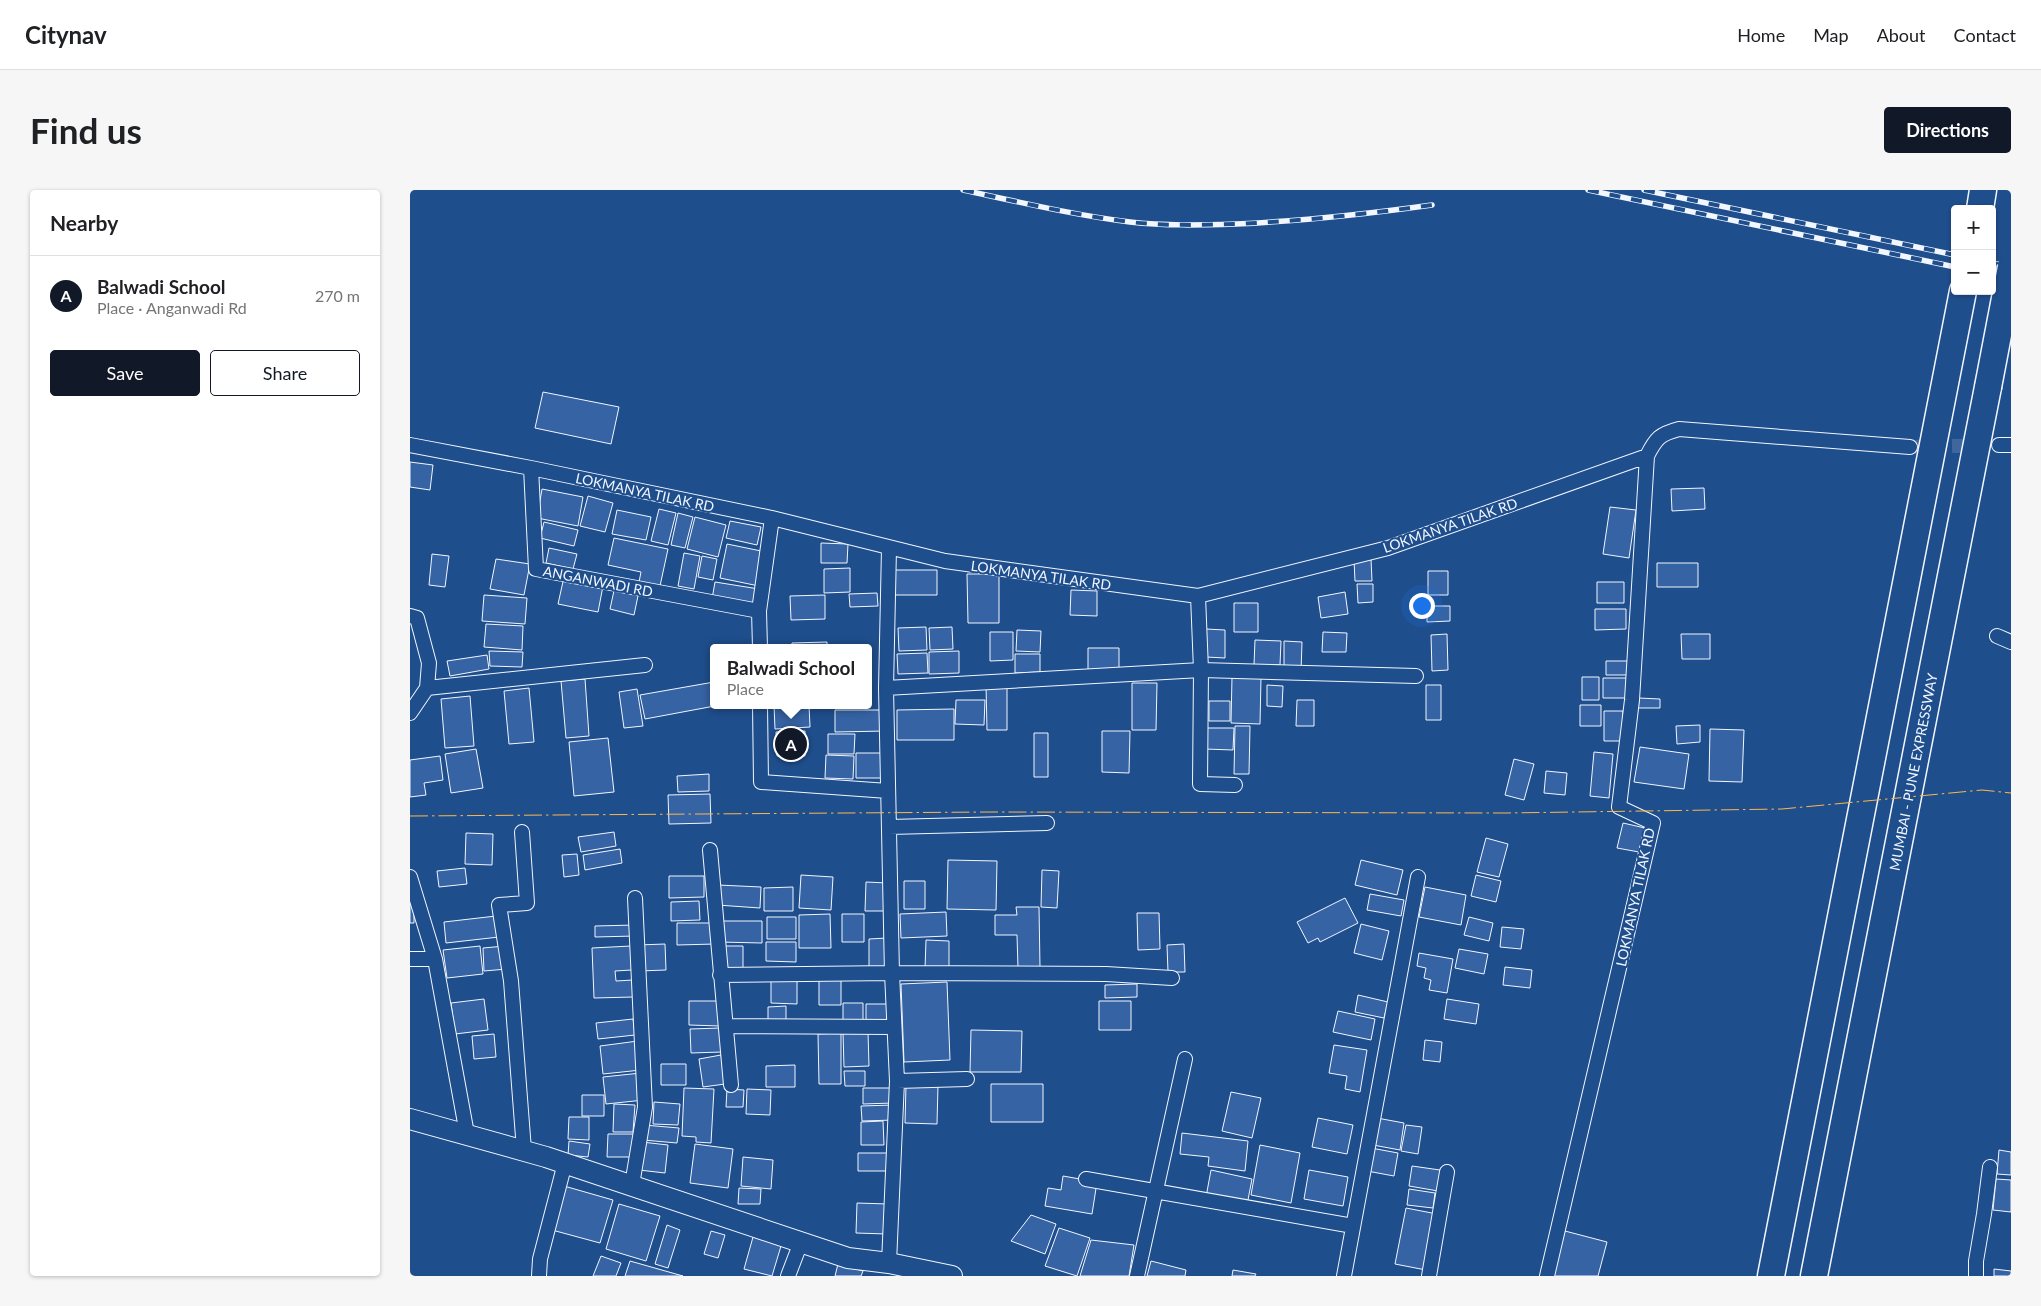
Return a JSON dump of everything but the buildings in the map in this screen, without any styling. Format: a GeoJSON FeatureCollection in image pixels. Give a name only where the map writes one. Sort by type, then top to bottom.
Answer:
{"type":"FeatureCollection","features":[{"type":"Feature","properties":{"kind":"highway","name":"MUMBAI - PUNE EXPRESSWAY"},"geometry":{"type":"LineString","coordinates":[[1814,1276],[2011,267]]}},
{"type":"Feature","properties":{"kind":"highway"},"geometry":{"type":"LineString","coordinates":[[1771,1276],[1962,295]]}},
{"type":"Feature","properties":{"kind":"main road"},"geometry":{"type":"LineString","coordinates":[[410,1119],[565,1163],[848,1258],[889,1263],[952,1276]]}},
{"type":"Feature","properties":{"kind":"street"},"geometry":{"type":"LineString","coordinates":[[1647,456],[1653,444],[1663,433],[1679,429],[1910,447]]}},
{"type":"Feature","properties":{"kind":"street","name":"LOKMANYA TILAK RD"},"geometry":{"type":"LineString","coordinates":[[410,445],[772,518],[945,561],[1198,596],[1388,548],[1647,456],[1632,700],[1619,806],[1653,823],[1547,1276]]}},
{"type":"Feature","properties":{"kind":"street","name":"ANGANWADI RD"},"geometry":{"type":"LineString","coordinates":[[531,468],[536,569],[759,611]]}},
{"type":"Feature","properties":{"kind":"street"},"geometry":{"type":"LineString","coordinates":[[760,644],[759,611],[772,518]]}},
{"type":"Feature","properties":{"kind":"street"},"geometry":{"type":"LineString","coordinates":[[889,548],[886,688],[892,973],[897,1082],[889,1263]]}},
{"type":"Feature","properties":{"kind":"street"},"geometry":{"type":"LineString","coordinates":[[1198,596],[1201,670],[1200,784],[1235,785]]}},
{"type":"Feature","properties":{"kind":"street"},"geometry":{"type":"LineString","coordinates":[[410,616],[417,618],[429,663],[427,688],[410,713]]}},
{"type":"Feature","properties":{"kind":"street"},"geometry":{"type":"LineString","coordinates":[[1997,636],[2011,642]]}},
{"type":"Feature","properties":{"kind":"street"},"geometry":{"type":"LineString","coordinates":[[427,688],[645,665]]}},
{"type":"Feature","properties":{"kind":"street"},"geometry":{"type":"LineString","coordinates":[[886,688],[1201,670],[1416,676]]}},
{"type":"Feature","properties":{"kind":"street"},"geometry":{"type":"LineString","coordinates":[[760,709],[761,782],[888,791]]}},
{"type":"Feature","properties":{"kind":"street"},"geometry":{"type":"LineString","coordinates":[[889,826],[1047,823]]}},
{"type":"Feature","properties":{"kind":"street"},"geometry":{"type":"LineString","coordinates":[[522,832],[527,903],[499,905],[511,981],[524,1150]]}},
{"type":"Feature","properties":{"kind":"street"},"geometry":{"type":"LineString","coordinates":[[710,850],[731,1085]]}},
{"type":"Feature","properties":{"kind":"street"},"geometry":{"type":"LineString","coordinates":[[410,877],[435,958],[467,1134]]}},
{"type":"Feature","properties":{"kind":"street"},"geometry":{"type":"LineString","coordinates":[[1344,1276],[1418,877]]}},
{"type":"Feature","properties":{"kind":"street"},"geometry":{"type":"LineString","coordinates":[[632,1185],[645,1108],[635,898]]}},
{"type":"Feature","properties":{"kind":"street"},"geometry":{"type":"LineString","coordinates":[[410,959],[435,958]]}},
{"type":"Feature","properties":{"kind":"street"},"geometry":{"type":"LineString","coordinates":[[720,975],[892,973],[1106,974],[1172,978]]}},
{"type":"Feature","properties":{"kind":"street"},"geometry":{"type":"LineString","coordinates":[[726,1026],[894,1027]]}},
{"type":"Feature","properties":{"kind":"street"},"geometry":{"type":"LineString","coordinates":[[1137,1276],[1184,1058]]}},
{"type":"Feature","properties":{"kind":"street"},"geometry":{"type":"LineString","coordinates":[[897,1082],[967,1079]]}},
{"type":"Feature","properties":{"kind":"street"},"geometry":{"type":"LineString","coordinates":[[539,1276],[540,1259],[565,1163]]}},
{"type":"Feature","properties":{"kind":"street"},"geometry":{"type":"LineString","coordinates":[[1976,1276],[1976,1261],[1990,1167]]}},
{"type":"Feature","properties":{"kind":"street"},"geometry":{"type":"LineString","coordinates":[[1429,1276],[1447,1172]]}},
{"type":"Feature","properties":{"kind":"street"},"geometry":{"type":"LineString","coordinates":[[1086,1179],[1353,1226]]}},
{"type":"Feature","properties":{"kind":"street"},"geometry":{"type":"LineString","coordinates":[[788,1276],[801,1242]]}},
{"type":"Feature","properties":{"kind":"tunnel"},"geometry":{"type":"LineString","coordinates":[[1910,447],[1999,445]]}},
{"type":"Feature","properties":{"kind":"railway"},"geometry":{"type":"LineString","coordinates":[[963,190],[1088,216],[1170,225],[1285,221],[1432,205]]}},
{"type":"Feature","properties":{"kind":"railway"},"geometry":{"type":"LineString","coordinates":[[1588,190],[1951,266]]}},
{"type":"Feature","properties":{"kind":"railway"},"geometry":{"type":"LineString","coordinates":[[1644,190],[1951,254]]}},
{"type":"Feature","properties":{"kind":"railway"},"geometry":{"type":"LineString","coordinates":[[1996,264],[2011,267]]}},
{"type":"Feature","properties":{"kind":"railway"},"geometry":{"type":"LineString","coordinates":[[1996,275],[2011,278]]}},
{"type":"Feature","properties":{"kind":"power"},"geometry":{"type":"LineString","coordinates":[[410,816],[990,812],[1506,813],[1782,809],[1982,790],[2011,793]]}},
{"type":"Feature","properties":{"kind":"place","name":"Balwadi School"},"geometry":{"type":"Point","coordinates":[791,744]}}]}
